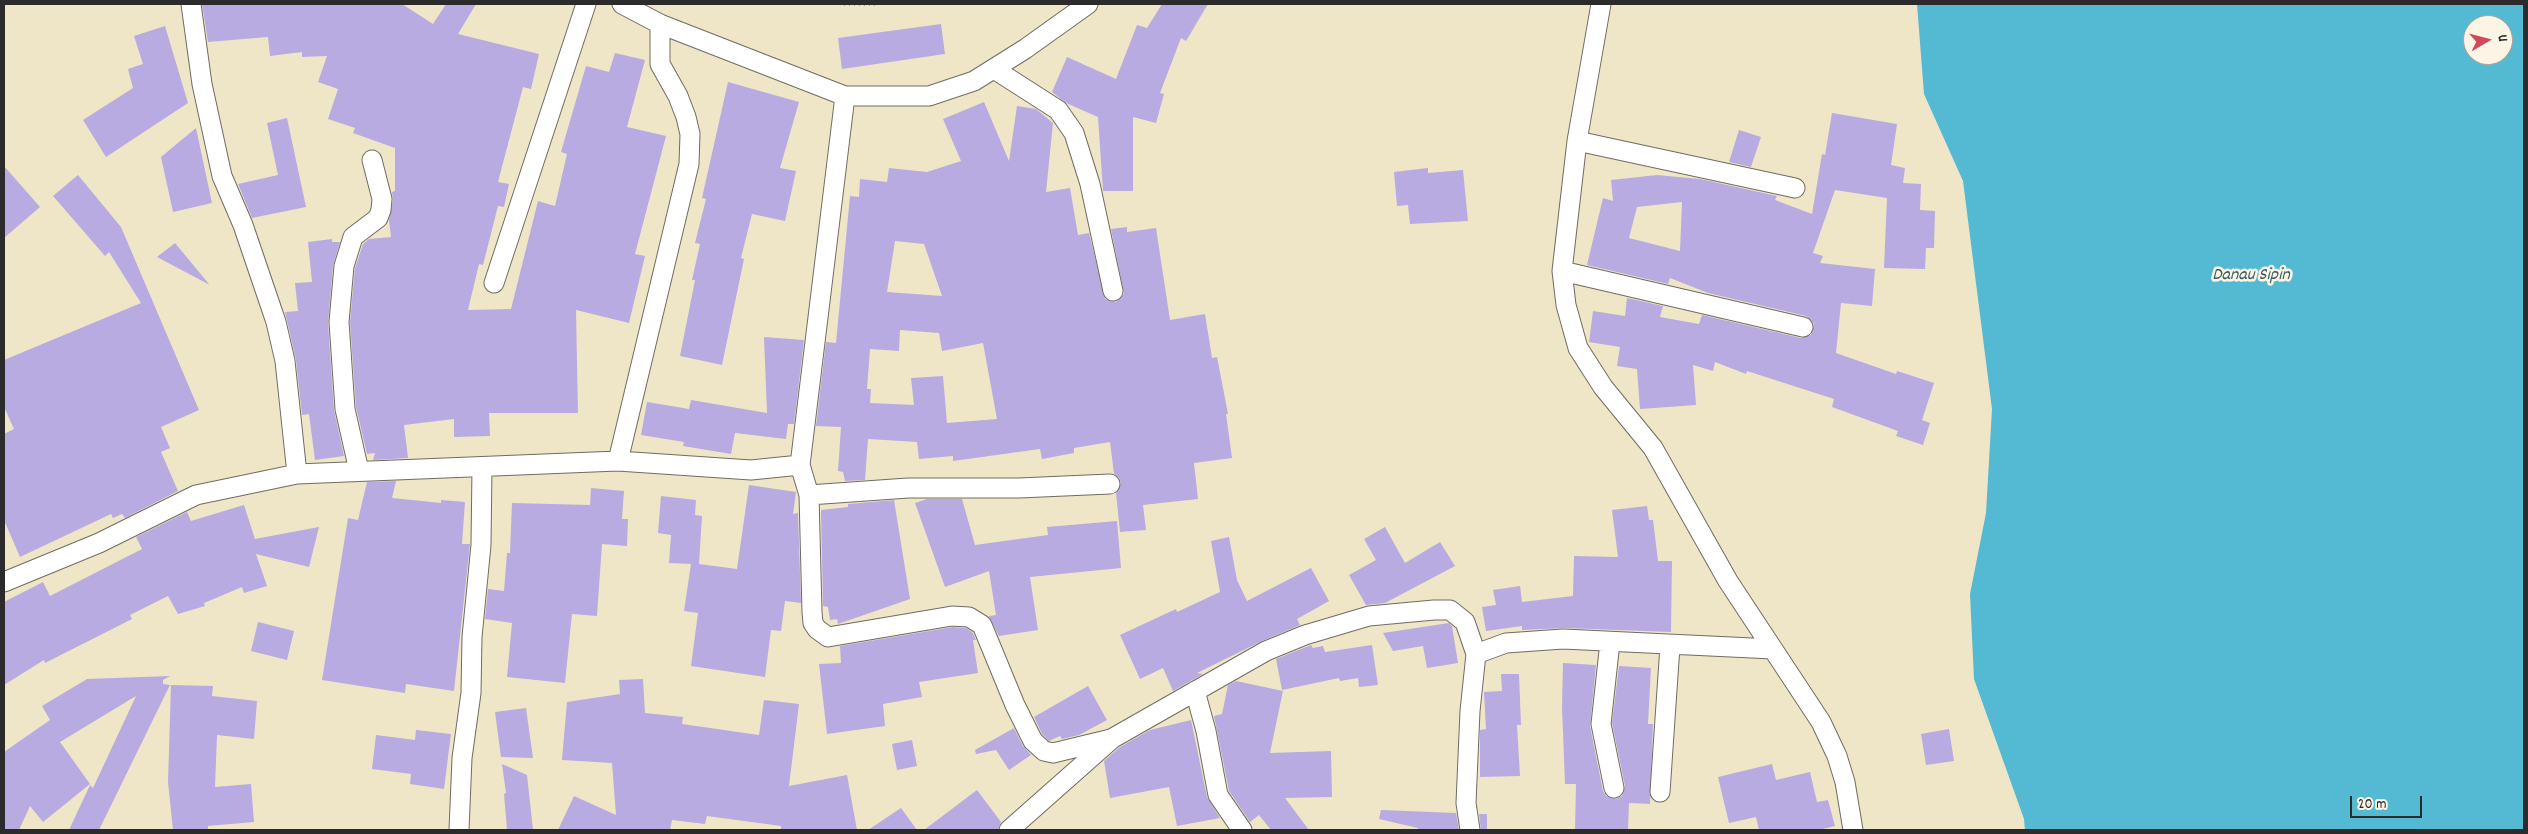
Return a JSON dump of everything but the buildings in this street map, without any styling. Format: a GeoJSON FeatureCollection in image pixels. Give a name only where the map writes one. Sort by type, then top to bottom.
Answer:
{"type":"FeatureCollection","features":[{"type":"Feature","properties":{"kind":"street"},"geometry":{"type":"LineString","coordinates":[[191,4],[202,84],[222,176],[244,225],[276,322],[285,361],[297,474]]}},
{"type":"Feature","properties":{"kind":"street"},"geometry":{"type":"LineString","coordinates":[[494,283],[586,4]]}},
{"type":"Feature","properties":{"kind":"street"},"geometry":{"type":"LineString","coordinates":[[622,4],[660,24],[845,96],[929,96],[974,82],[1088,4]]}},
{"type":"Feature","properties":{"kind":"street"},"geometry":{"type":"LineString","coordinates":[[1602,4],[1577,141],[1562,271],[1566,304],[1578,348],[1603,387],[1653,448],[1728,581],[1821,722],[1837,756],[1845,782],[1853,830]]}},
{"type":"Feature","properties":{"kind":"street"},"geometry":{"type":"LineString","coordinates":[[618,461],[689,164],[690,134],[686,117],[678,96],[660,64],[660,24]]}},
{"type":"Feature","properties":{"kind":"street"},"geometry":{"type":"LineString","coordinates":[[994,70],[1058,110],[1074,133],[1090,184],[1113,291]]}},
{"type":"Feature","properties":{"kind":"street"},"geometry":{"type":"LineString","coordinates":[[845,96],[800,465],[809,494],[813,623],[817,629],[828,637],[952,616],[969,617],[982,625],[1015,705],[1033,741],[1044,751],[1053,753],[1113,738]]}},
{"type":"Feature","properties":{"kind":"street"},"geometry":{"type":"LineString","coordinates":[[1577,141],[1795,188]]}},
{"type":"Feature","properties":{"kind":"street"},"geometry":{"type":"LineString","coordinates":[[359,471],[345,409],[339,322],[344,266],[353,237],[378,218],[381,210],[382,199],[372,160]]}},
{"type":"Feature","properties":{"kind":"street"},"geometry":{"type":"LineString","coordinates":[[1562,271],[1803,327]]}},
{"type":"Feature","properties":{"kind":"street"},"geometry":{"type":"LineString","coordinates":[[4,582],[100,543],[196,495],[297,474],[618,461],[751,470],[800,465]]}},
{"type":"Feature","properties":{"kind":"street"},"geometry":{"type":"LineString","coordinates":[[459,830],[462,758],[471,693],[472,637],[482,545],[482,468]]}},
{"type":"Feature","properties":{"kind":"street"},"geometry":{"type":"LineString","coordinates":[[809,494],[908,488],[1028,488],[1110,484]]}},
{"type":"Feature","properties":{"kind":"street"},"geometry":{"type":"LineString","coordinates":[[1009,830],[1113,738],[1266,651],[1305,635],[1369,616],[1434,610],[1450,610],[1466,622],[1476,654],[1470,711],[1466,803],[1470,830]]}},
{"type":"Feature","properties":{"kind":"street"},"geometry":{"type":"LineString","coordinates":[[1476,654],[1506,643],[1563,639],[1670,646],[1773,649]]}},
{"type":"Feature","properties":{"kind":"street"},"geometry":{"type":"LineString","coordinates":[[1610,642],[1601,724],[1614,788]]}},
{"type":"Feature","properties":{"kind":"street"},"geometry":{"type":"LineString","coordinates":[[1660,792],[1670,646]]}},
{"type":"Feature","properties":{"kind":"street"},"geometry":{"type":"LineString","coordinates":[[1195,691],[1206,731],[1218,796],[1242,830]]}},
{"type":"Feature","properties":{"kind":"path"},"geometry":{"type":"LineString","coordinates":[[844,4],[878,4]]}},
{"type":"Feature","properties":{"kind":"water","name":"Danau Sipin"},"geometry":{"type":"Polygon","coordinates":[[[1917,4],[2524,4],[2524,830],[2025,830],[2024,819],[1974,679],[1970,594],[1986,513],[1992,409],[1963,181],[1924,94],[1917,4]]]}}]}
